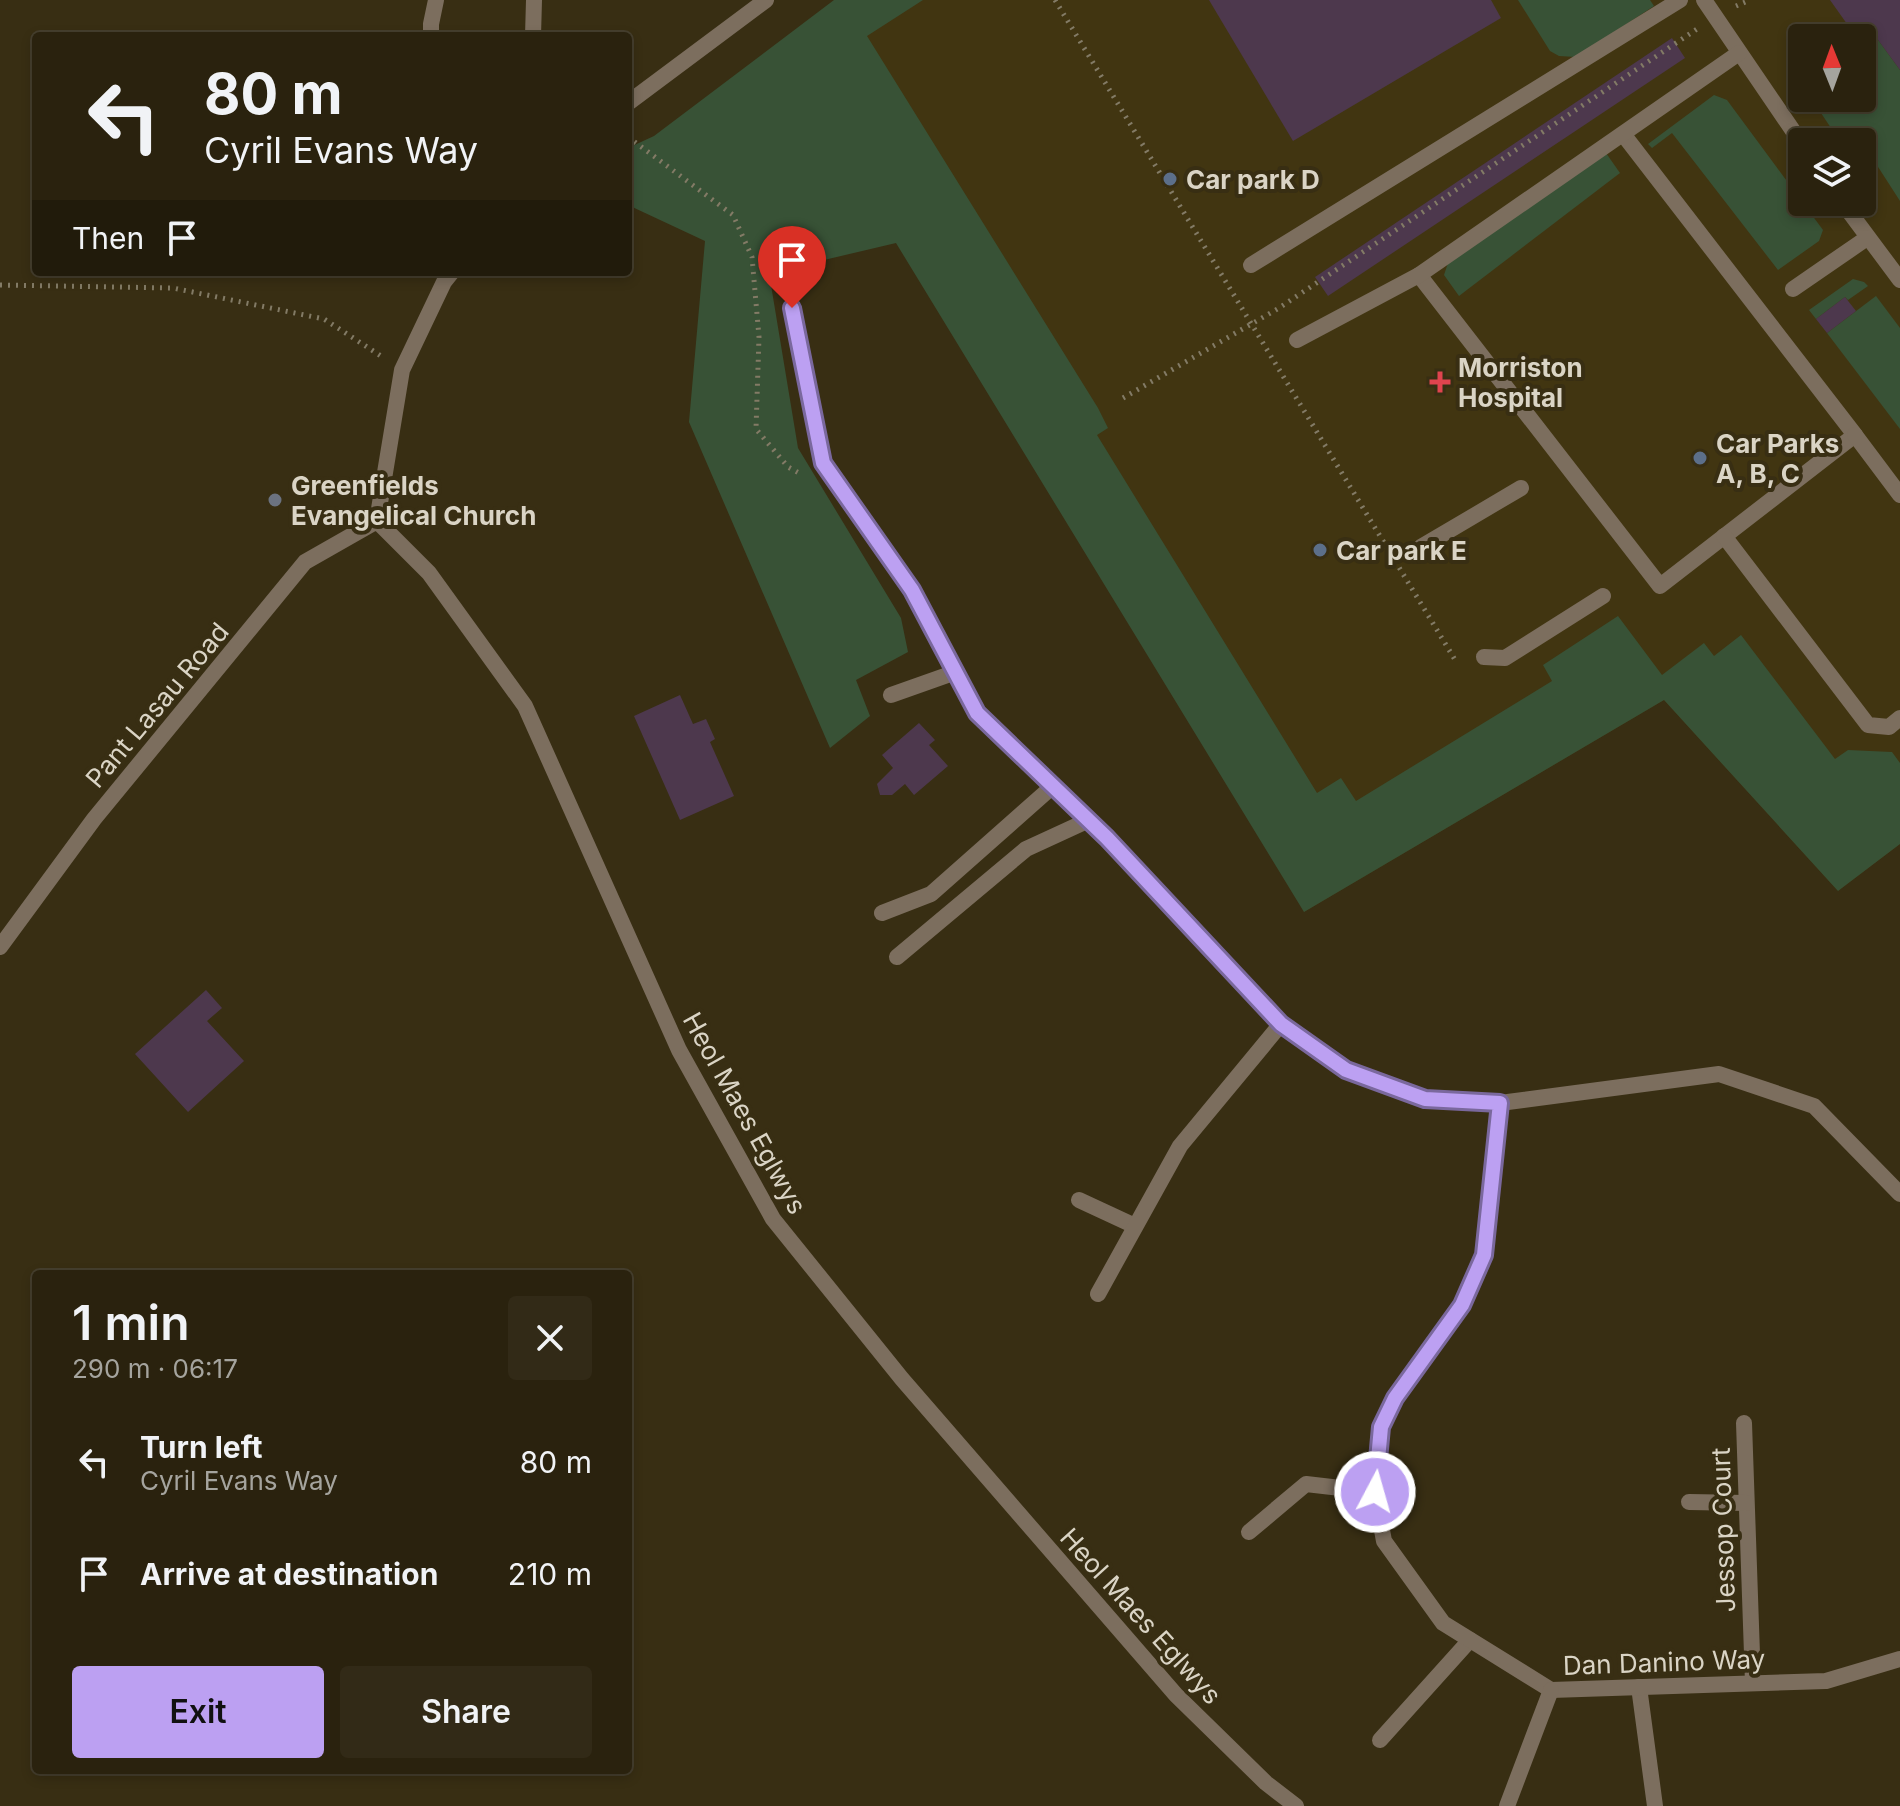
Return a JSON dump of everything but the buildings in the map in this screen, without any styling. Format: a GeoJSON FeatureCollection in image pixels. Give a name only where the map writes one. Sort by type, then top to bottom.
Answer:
{"type":"FeatureCollection","features":[{"type":"Feature","properties":{"kind":"street"},"geometry":{"type":"LineString","coordinates":[[432,32],[436,0]]}},
{"type":"Feature","properties":{"kind":"street"},"geometry":{"type":"LineString","coordinates":[[533,32],[534,0]]}},
{"type":"Feature","properties":{"kind":"street"},"geometry":{"type":"LineString","coordinates":[[632,100],[766,0]]}},
{"type":"Feature","properties":{"kind":"street"},"geometry":{"type":"LineString","coordinates":[[1251,265],[1680,0]]}},
{"type":"Feature","properties":{"kind":"street"},"geometry":{"type":"LineString","coordinates":[[1704,0],[1791,128]]}},
{"type":"Feature","properties":{"kind":"street"},"geometry":{"type":"LineString","coordinates":[[1297,340],[1419,275],[1739,53]]}},
{"type":"Feature","properties":{"kind":"street"},"geometry":{"type":"LineString","coordinates":[[1623,134],[1900,495]]}},
{"type":"Feature","properties":{"kind":"street"},"geometry":{"type":"LineString","coordinates":[[1852,216],[1900,280]]}},
{"type":"Feature","properties":{"kind":"street"},"geometry":{"type":"LineString","coordinates":[[1793,289],[1867,238]]}},
{"type":"Feature","properties":{"kind":"street"},"geometry":{"type":"LineString","coordinates":[[1419,275],[1660,586],[1855,435]]}},
{"type":"Feature","properties":{"kind":"street"},"geometry":{"type":"LineString","coordinates":[[377,521],[402,370],[449,276]]}},
{"type":"Feature","properties":{"kind":"street"},"geometry":{"type":"LineString","coordinates":[[792,308],[823,463],[912,590],[977,713],[1089,820],[1281,1024],[1346,1070],[1425,1099],[1500,1103],[1719,1074],[1814,1106],[1900,1194]]}},
{"type":"Feature","properties":{"kind":"street"},"geometry":{"type":"LineString","coordinates":[[1421,547],[1521,488]]}},
{"type":"Feature","properties":{"kind":"street","name":"Pant Lasau Road"},"geometry":{"type":"LineString","coordinates":[[0,947],[94,819],[305,562],[377,521]]}},
{"type":"Feature","properties":{"kind":"street","name":"Heol Maes Eglwys"},"geometry":{"type":"LineString","coordinates":[[377,521],[429,573],[525,706],[679,1050],[773,1219],[902,1379],[1176,1695],[1266,1783],[1296,1806]]}},
{"type":"Feature","properties":{"kind":"street"},"geometry":{"type":"LineString","coordinates":[[1724,536],[1868,725],[1889,727],[1900,718]]}},
{"type":"Feature","properties":{"kind":"street"},"geometry":{"type":"LineString","coordinates":[[1484,657],[1505,658],[1603,596]]}},
{"type":"Feature","properties":{"kind":"street"},"geometry":{"type":"LineString","coordinates":[[891,695],[956,672]]}},
{"type":"Feature","properties":{"kind":"street"},"geometry":{"type":"LineString","coordinates":[[882,913],[931,894],[1053,786]]}},
{"type":"Feature","properties":{"kind":"street"},"geometry":{"type":"LineString","coordinates":[[897,957],[1026,849],[1089,820]]}},
{"type":"Feature","properties":{"kind":"street"},"geometry":{"type":"LineString","coordinates":[[1098,1294],[1180,1146],[1281,1024]]}},
{"type":"Feature","properties":{"kind":"street"},"geometry":{"type":"LineString","coordinates":[[1500,1103],[1484,1255],[1462,1305],[1395,1398],[1381,1427],[1375,1492],[1384,1541],[1443,1623],[1551,1690]]}},
{"type":"Feature","properties":{"kind":"street"},"geometry":{"type":"LineString","coordinates":[[1079,1200],[1135,1226]]}},
{"type":"Feature","properties":{"kind":"street","name":"Jessop Court"},"geometry":{"type":"LineString","coordinates":[[1744,1423],[1753,1683]]}},
{"type":"Feature","properties":{"kind":"street"},"geometry":{"type":"LineString","coordinates":[[1249,1532],[1306,1484],[1375,1492]]}},
{"type":"Feature","properties":{"kind":"street"},"geometry":{"type":"LineString","coordinates":[[1689,1502],[1746,1503]]}},
{"type":"Feature","properties":{"kind":"street"},"geometry":{"type":"LineString","coordinates":[[1380,1740],[1470,1640]]}},
{"type":"Feature","properties":{"kind":"street","name":"Dan Danino Way"},"geometry":{"type":"LineString","coordinates":[[1507,1806],[1551,1690],[1826,1681],[1900,1659]]}},
{"type":"Feature","properties":{"kind":"street"},"geometry":{"type":"LineString","coordinates":[[1639,1687],[1655,1806]]}},
{"type":"Feature","properties":{"kind":"path"},"geometry":{"type":"LineString","coordinates":[[1055,0],[1459,666]]}},
{"type":"Feature","properties":{"kind":"path"},"geometry":{"type":"LineString","coordinates":[[1123,398],[1252,325],[1715,17],[1750,0]]}},
{"type":"Feature","properties":{"kind":"path"},"geometry":{"type":"LineString","coordinates":[[632,140],[733,215],[752,257],[759,337],[756,429],[788,467],[801,474]]}},
{"type":"Feature","properties":{"kind":"path"},"geometry":{"type":"LineString","coordinates":[[0,285],[173,288],[324,319],[402,370]]}},
{"type":"Feature","properties":{"kind":"shaded area","name":"Morriston Hospital"},"geometry":{"type":"Polygon","coordinates":[[[834,0],[1900,0],[1900,844],[1838,891],[1664,700],[1304,912],[834,0]]]}},
{"type":"Feature","properties":{"kind":"green space"},"geometry":{"type":"Polygon","coordinates":[[[834,0],[923,0],[867,36],[1098,408],[1108,428],[1097,435],[1317,793],[1341,778],[1356,801],[1552,681],[1543,665],[1618,616],[1662,675],[1704,643],[1714,656],[1741,635],[1835,759],[1848,750],[1892,752],[1900,763],[1900,844],[1838,891],[1664,700],[1304,912],[896,243],[769,273],[798,448],[901,618],[908,652],[856,680],[870,716],[830,748],[689,422],[705,241],[632,207],[632,146],[654,136],[834,0]]]}},
{"type":"Feature","properties":{"kind":"green space"},"geometry":{"type":"Polygon","coordinates":[[[1518,0],[1650,0],[1654,6],[1576,57],[1559,56],[1550,51],[1518,0]]]}},
{"type":"Feature","properties":{"kind":"green space"},"geometry":{"type":"Polygon","coordinates":[[[1876,37],[1900,70],[1900,201],[1876,164],[1876,128],[1831,128],[1820,112],[1876,112],[1876,37]]]}},
{"type":"Feature","properties":{"kind":"green space"},"geometry":{"type":"Polygon","coordinates":[[[1714,95],[1727,100],[1788,183],[1788,216],[1813,216],[1823,230],[1819,241],[1778,270],[1672,133],[1652,148],[1648,144],[1714,95]]]}},
{"type":"Feature","properties":{"kind":"green space"},"geometry":{"type":"Polygon","coordinates":[[[1606,153],[1620,173],[1459,296],[1444,275],[1448,263],[1606,153]]]}},
{"type":"Feature","properties":{"kind":"green space"},"geometry":{"type":"Polygon","coordinates":[[[1853,279],[1868,286],[1848,300],[1845,297],[1816,319],[1809,310],[1853,279]]]}},
{"type":"Feature","properties":{"kind":"green space"},"geometry":{"type":"Polygon","coordinates":[[[1876,296],[1900,328],[1900,429],[1827,333],[1876,296]]]}},
{"type":"Feature","properties":{"kind":"place","name":"Car park D"},"geometry":{"type":"Point","coordinates":[1170,179]}},
{"type":"Feature","properties":{"kind":"place","name":"Morriston Hospital"},"geometry":{"type":"Point","coordinates":[1440,382]}},
{"type":"Feature","properties":{"kind":"place","name":"Car Parks A, B, C"},"geometry":{"type":"Point","coordinates":[1700,458]}},
{"type":"Feature","properties":{"kind":"place","name":"Greenfields Evangelical Church"},"geometry":{"type":"Point","coordinates":[275,500]}},
{"type":"Feature","properties":{"kind":"place","name":"Car park E"},"geometry":{"type":"Point","coordinates":[1320,550]}},
{"type":"Feature","properties":{"kind":"route"},"geometry":{"type":"LineString","coordinates":[[792,308],[823,463],[912,590],[977,713],[1107,838],[1281,1024],[1346,1070],[1425,1099],[1500,1103],[1484,1255],[1462,1305],[1395,1398],[1381,1427],[1375,1492]]}}]}
